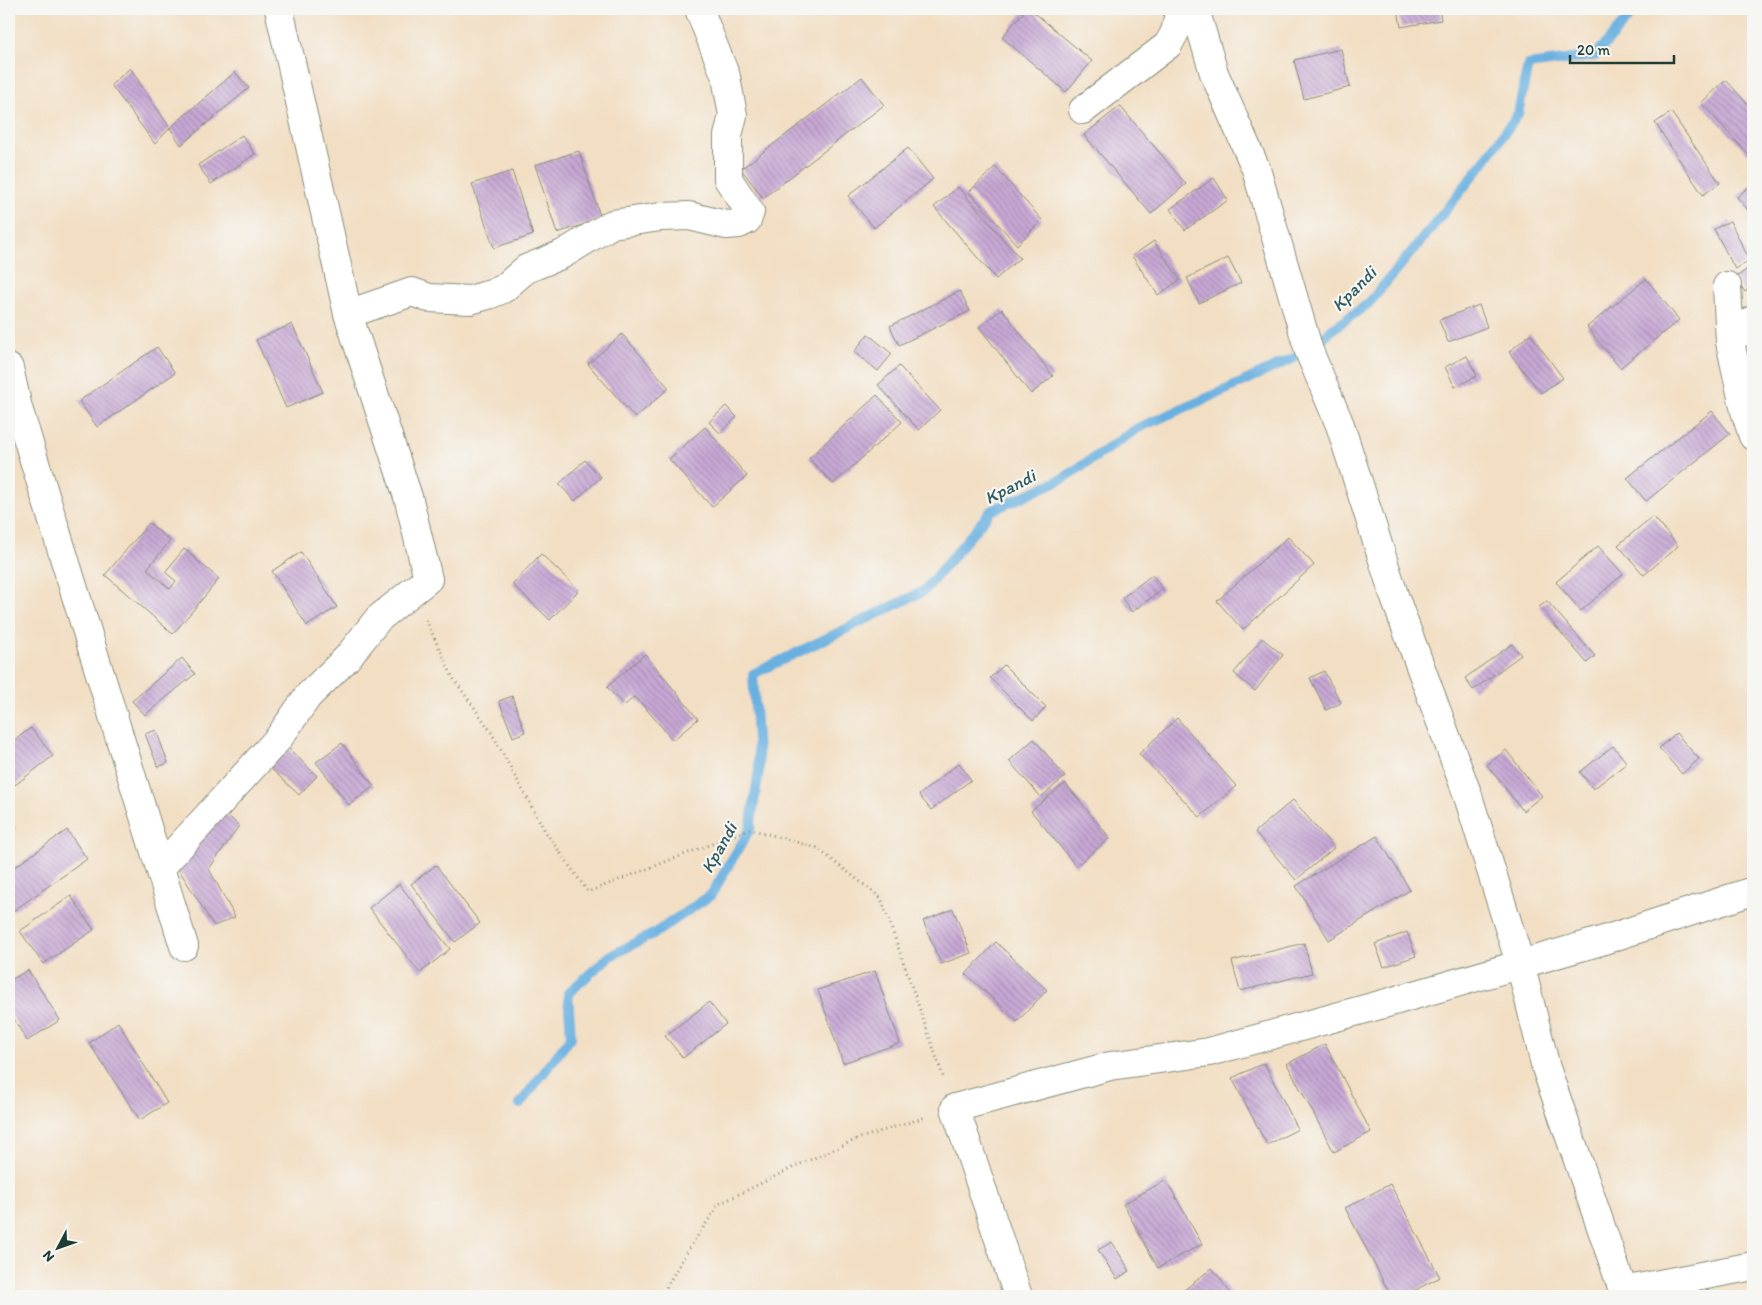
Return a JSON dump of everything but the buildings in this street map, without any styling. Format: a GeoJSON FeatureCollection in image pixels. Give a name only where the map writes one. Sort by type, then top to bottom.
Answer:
{"type":"FeatureCollection","features":[{"type":"Feature","properties":{"kind":"street"},"geometry":{"type":"LineString","coordinates":[[160,868],[278,739],[308,696],[348,658],[378,619],[428,578],[410,500],[348,314],[279,9]]}},
{"type":"Feature","properties":{"kind":"street"},"geometry":{"type":"LineString","coordinates":[[348,314],[412,292],[430,298],[470,300],[491,294],[503,289],[526,269],[563,254],[612,224],[661,217],[689,216],[726,225],[739,224],[747,220],[750,212],[728,179],[728,136],[733,115],[726,77],[699,9]]}},
{"type":"Feature","properties":{"kind":"street"},"geometry":{"type":"LineString","coordinates":[[1083,110],[1168,45],[1175,32],[1180,9]]}},
{"type":"Feature","properties":{"kind":"street"},"geometry":{"type":"LineString","coordinates":[[1195,9],[1214,73],[1256,169],[1309,351],[1340,425],[1396,598],[1467,793],[1520,963],[1546,1068],[1624,1294],[1753,1266]]}},
{"type":"Feature","properties":{"kind":"street"},"geometry":{"type":"LineString","coordinates":[[1727,286],[1730,342],[1744,411],[1753,436]]}},
{"type":"Feature","properties":{"kind":"street"},"geometry":{"type":"LineString","coordinates":[[1730,342],[1753,320]]}},
{"type":"Feature","properties":{"kind":"street"},"geometry":{"type":"LineString","coordinates":[[9,368],[18,408],[184,946]]}},
{"type":"Feature","properties":{"kind":"street"},"geometry":{"type":"LineString","coordinates":[[1018,1296],[954,1108],[1110,1066],[1209,1052],[1601,941],[1753,891]]}},
{"type":"Feature","properties":{"kind":"path"},"geometry":{"type":"LineString","coordinates":[[413,592],[453,678],[490,730],[544,830],[588,892],[750,829],[817,848],[881,898],[954,1108],[857,1139],[719,1204],[683,1258],[661,1296]]}},
{"type":"Feature","properties":{"kind":"waterway","name":"Kpandi"},"geometry":{"type":"LineString","coordinates":[[520,1104],[571,1037],[568,993],[610,956],[655,933],[711,895],[750,829],[759,770],[753,674],[924,591],[991,511],[1064,478],[1138,428],[1309,351],[1334,328],[1368,304],[1484,162],[1518,114],[1528,65],[1595,56],[1636,9]]}}]}
